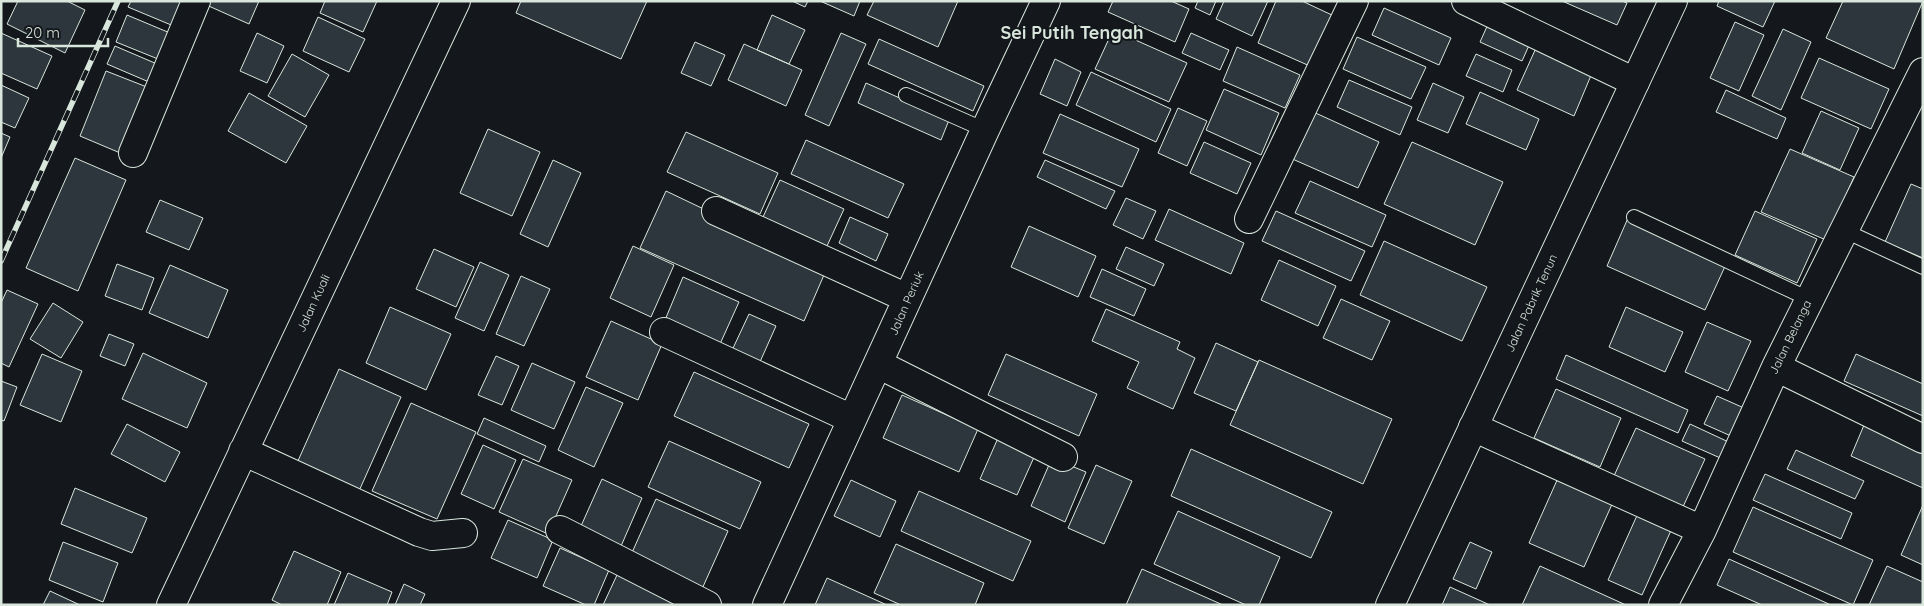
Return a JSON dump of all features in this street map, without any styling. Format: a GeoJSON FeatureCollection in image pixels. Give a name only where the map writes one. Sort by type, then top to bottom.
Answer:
{"type":"FeatureCollection","features":[{"type":"Feature","properties":{"kind":"street"},"geometry":{"type":"LineString","coordinates":[[133,153],[196,1]]}},
{"type":"Feature","properties":{"kind":"street","name":"Jalan Kuali"},"geometry":{"type":"LineString","coordinates":[[172,605],[456,1]]}},
{"type":"Feature","properties":{"kind":"street","name":"Jalan Periuk"},"geometry":{"type":"LineString","coordinates":[[767,605],[1046,1]]}},
{"type":"Feature","properties":{"kind":"street"},"geometry":{"type":"LineString","coordinates":[[1250,220],[1354,1]]}},
{"type":"Feature","properties":{"kind":"street"},"geometry":{"type":"LineString","coordinates":[[1466,1],[1635,82]]}},
{"type":"Feature","properties":{"kind":"street","name":"Jalan Pabrik Tenun"},"geometry":{"type":"LineString","coordinates":[[1390,605],[1673,1]]}},
{"type":"Feature","properties":{"kind":"street","name":"Jalan Belanga"},"geometry":{"type":"LineString","coordinates":[[1662,605],[1702,530],[1776,367],[1923,72]]}},
{"type":"Feature","properties":{"kind":"street"},"geometry":{"type":"LineString","coordinates":[[716,211],[908,298]]}},
{"type":"Feature","properties":{"kind":"street"},"geometry":{"type":"LineString","coordinates":[[664,332],[852,419]]}},
{"type":"Feature","properties":{"kind":"street"},"geometry":{"type":"LineString","coordinates":[[878,364],[1063,457]]}},
{"type":"Feature","properties":{"kind":"street"},"geometry":{"type":"LineString","coordinates":[[1776,367],[1923,440]]}},
{"type":"Feature","properties":{"kind":"street"},"geometry":{"type":"LineString","coordinates":[[1473,427],[1702,530]]}},
{"type":"Feature","properties":{"kind":"street"},"geometry":{"type":"LineString","coordinates":[[243,451],[418,532],[432,536],[463,533]]}},
{"type":"Feature","properties":{"kind":"street"},"geometry":{"type":"LineString","coordinates":[[560,530],[708,605]]}},
{"type":"Feature","properties":{"kind":"lane"},"geometry":{"type":"LineString","coordinates":[[906,95],[985,130]]}},
{"type":"Feature","properties":{"kind":"lane"},"geometry":{"type":"LineString","coordinates":[[1634,217],[1809,299]]}},
{"type":"Feature","properties":{"kind":"lane"},"geometry":{"type":"LineString","coordinates":[[1843,230],[1923,267]]}},
{"type":"Feature","properties":{"kind":"building"},"geometry":{"type":"Polygon","coordinates":[[[18,1],[67,1],[85,10],[65,53],[7,24],[18,1]]]}},
{"type":"Feature","properties":{"kind":"building"},"geometry":{"type":"Polygon","coordinates":[[[131,1],[187,1],[176,27],[128,7],[131,1]]]}},
{"type":"Feature","properties":{"kind":"building"},"geometry":{"type":"Polygon","coordinates":[[[203,1],[259,1],[249,24],[202,3],[203,1]]]}},
{"type":"Feature","properties":{"kind":"building"},"geometry":{"type":"Polygon","coordinates":[[[325,1],[377,1],[363,32],[320,13],[325,1]]]}},
{"type":"Feature","properties":{"kind":"building"},"geometry":{"type":"Polygon","coordinates":[[[521,1],[647,1],[621,59],[516,13],[521,1]]]}},
{"type":"Feature","properties":{"kind":"building"},"geometry":{"type":"Polygon","coordinates":[[[792,1],[808,1],[805,7],[792,1]]]}},
{"type":"Feature","properties":{"kind":"building"},"geometry":{"type":"Polygon","coordinates":[[[820,1],[860,1],[854,16],[820,1]]]}},
{"type":"Feature","properties":{"kind":"building"},"geometry":{"type":"Polygon","coordinates":[[[874,1],[958,1],[938,47],[867,15],[874,1]]]}},
{"type":"Feature","properties":{"kind":"building"},"geometry":{"type":"Polygon","coordinates":[[[1113,1],[1171,1],[1189,9],[1175,42],[1108,12],[1113,1]]]}},
{"type":"Feature","properties":{"kind":"building"},"geometry":{"type":"Polygon","coordinates":[[[1198,1],[1216,1],[1210,15],[1195,8],[1198,1]]]}},
{"type":"Feature","properties":{"kind":"building"},"geometry":{"type":"Polygon","coordinates":[[[1224,1],[1268,1],[1252,36],[1216,19],[1224,1]]]}},
{"type":"Feature","properties":{"kind":"building"},"geometry":{"type":"Polygon","coordinates":[[[1276,1],[1302,1],[1334,16],[1312,67],[1258,43],[1276,1]]]}},
{"type":"Feature","properties":{"kind":"building"},"geometry":{"type":"Polygon","coordinates":[[[1562,1],[1622,1],[1627,3],[1617,25],[1562,1]]]}},
{"type":"Feature","properties":{"kind":"building"},"geometry":{"type":"Polygon","coordinates":[[[1719,1],[1775,1],[1763,27],[1717,6],[1719,1]]]}},
{"type":"Feature","properties":{"kind":"building"},"geometry":{"type":"Polygon","coordinates":[[[1843,1],[1923,1],[1894,69],[1826,38],[1843,1]]]}},
{"type":"Feature","properties":{"kind":"building"},"geometry":{"type":"Polygon","coordinates":[[[1384,8],[1451,38],[1439,65],[1372,35],[1384,8]]]}},
{"type":"Feature","properties":{"kind":"building"},"geometry":{"type":"Polygon","coordinates":[[[127,15],[170,33],[158,59],[116,42],[127,15]]]}},
{"type":"Feature","properties":{"kind":"building"},"geometry":{"type":"Polygon","coordinates":[[[772,15],[805,30],[789,64],[757,50],[772,15]]]}},
{"type":"Feature","properties":{"kind":"building"},"geometry":{"type":"Polygon","coordinates":[[[318,17],[365,39],[349,72],[303,51],[318,17]]]}},
{"type":"Feature","properties":{"kind":"building"},"geometry":{"type":"Polygon","coordinates":[[[1489,22],[1531,41],[1522,61],[1480,42],[1489,22]]]}},
{"type":"Feature","properties":{"kind":"building"},"geometry":{"type":"Polygon","coordinates":[[[1735,22],[1764,35],[1739,91],[1710,78],[1735,22]]]}},
{"type":"Feature","properties":{"kind":"building"},"geometry":{"type":"Polygon","coordinates":[[[1783,29],[1811,42],[1781,110],[1752,96],[1783,29]]]}},
{"type":"Feature","properties":{"kind":"building"},"geometry":{"type":"Polygon","coordinates":[[[1113,30],[1187,63],[1169,102],[1095,69],[1113,30]]]}},
{"type":"Feature","properties":{"kind":"building"},"geometry":{"type":"Polygon","coordinates":[[[1,33],[52,56],[37,89],[1,73],[1,33]]]}},
{"type":"Feature","properties":{"kind":"building"},"geometry":{"type":"Polygon","coordinates":[[[257,33],[284,46],[267,83],[240,71],[257,33]]]}},
{"type":"Feature","properties":{"kind":"building"},"geometry":{"type":"Polygon","coordinates":[[[841,33],[866,44],[829,126],[805,115],[841,33]]]}},
{"type":"Feature","properties":{"kind":"building"},"geometry":{"type":"Polygon","coordinates":[[[1191,33],[1229,50],[1220,70],[1182,53],[1191,33]]]}},
{"type":"Feature","properties":{"kind":"building"},"geometry":{"type":"Polygon","coordinates":[[[1357,37],[1426,67],[1411,99],[1343,69],[1357,37]]]}},
{"type":"Feature","properties":{"kind":"building"},"geometry":{"type":"Polygon","coordinates":[[[879,39],[984,86],[973,111],[868,64],[879,39]]]}},
{"type":"Feature","properties":{"kind":"building"},"geometry":{"type":"Polygon","coordinates":[[[695,42],[725,55],[711,86],[681,73],[695,42]]]}},
{"type":"Feature","properties":{"kind":"building"},"geometry":{"type":"Polygon","coordinates":[[[744,44],[802,70],[786,106],[728,80],[744,44]]]}},
{"type":"Feature","properties":{"kind":"building"},"geometry":{"type":"Polygon","coordinates":[[[115,46],[164,67],[156,85],[107,64],[115,46]]]}},
{"type":"Feature","properties":{"kind":"building"},"geometry":{"type":"Polygon","coordinates":[[[1237,47],[1300,75],[1285,108],[1223,81],[1237,47]]]}},
{"type":"Feature","properties":{"kind":"building"},"geometry":{"type":"Polygon","coordinates":[[[1536,48],[1592,73],[1574,116],[1517,90],[1536,48]]]}},
{"type":"Feature","properties":{"kind":"building"},"geometry":{"type":"Polygon","coordinates":[[[292,54],[329,75],[305,117],[268,96],[292,54]]]}},
{"type":"Feature","properties":{"kind":"building"},"geometry":{"type":"Polygon","coordinates":[[[1476,54],[1512,70],[1503,92],[1466,76],[1476,54]]]}},
{"type":"Feature","properties":{"kind":"building"},"geometry":{"type":"Polygon","coordinates":[[[1819,58],[1889,89],[1871,129],[1801,98],[1819,58]]]}},
{"type":"Feature","properties":{"kind":"building"},"geometry":{"type":"Polygon","coordinates":[[[1055,59],[1081,72],[1067,106],[1040,94],[1055,59]]]}},
{"type":"Feature","properties":{"kind":"building"},"geometry":{"type":"Polygon","coordinates":[[[106,71],[152,89],[125,155],[80,136],[106,71]]]}},
{"type":"Feature","properties":{"kind":"building"},"geometry":{"type":"Polygon","coordinates":[[[1091,72],[1171,109],[1156,142],[1076,105],[1091,72]]]}},
{"type":"Feature","properties":{"kind":"building"},"geometry":{"type":"Polygon","coordinates":[[[1349,80],[1412,107],[1400,135],[1337,107],[1349,80]]]}},
{"type":"Feature","properties":{"kind":"building"},"geometry":{"type":"Polygon","coordinates":[[[866,83],[949,120],[941,140],[858,103],[866,83]]]}},
{"type":"Feature","properties":{"kind":"building"},"geometry":{"type":"Polygon","coordinates":[[[1433,83],[1464,97],[1448,133],[1417,120],[1433,83]]]}},
{"type":"Feature","properties":{"kind":"building"},"geometry":{"type":"Polygon","coordinates":[[[1,85],[29,98],[15,128],[1,122],[1,85]]]}},
{"type":"Feature","properties":{"kind":"building"},"geometry":{"type":"Polygon","coordinates":[[[1224,89],[1279,113],[1261,155],[1206,130],[1224,89]]]}},
{"type":"Feature","properties":{"kind":"building"},"geometry":{"type":"Polygon","coordinates":[[[1726,90],[1786,118],[1777,139],[1716,112],[1726,90]]]}},
{"type":"Feature","properties":{"kind":"building"},"geometry":{"type":"Polygon","coordinates":[[[1480,92],[1539,119],[1526,150],[1466,124],[1480,92]]]}},
{"type":"Feature","properties":{"kind":"building"},"geometry":{"type":"Polygon","coordinates":[[[249,93],[307,126],[286,163],[228,131],[249,93]]]}},
{"type":"Feature","properties":{"kind":"building"},"geometry":{"type":"Polygon","coordinates":[[[1178,108],[1207,121],[1187,166],[1158,153],[1178,108]]]}},
{"type":"Feature","properties":{"kind":"building"},"geometry":{"type":"Polygon","coordinates":[[[1309,110],[1379,142],[1358,188],[1288,157],[1309,110]]]}},
{"type":"Feature","properties":{"kind":"building"},"geometry":{"type":"Polygon","coordinates":[[[1821,111],[1859,128],[1840,170],[1802,153],[1821,111]]]}},
{"type":"Feature","properties":{"kind":"building"},"geometry":{"type":"Polygon","coordinates":[[[1060,114],[1139,149],[1122,187],[1043,153],[1060,114]]]}},
{"type":"Feature","properties":{"kind":"building"},"geometry":{"type":"Polygon","coordinates":[[[488,129],[540,152],[512,216],[460,193],[488,129]]]}},
{"type":"Feature","properties":{"kind":"building"},"geometry":{"type":"Polygon","coordinates":[[[686,132],[778,173],[760,214],[667,172],[686,132]]]}},
{"type":"Feature","properties":{"kind":"building"},"geometry":{"type":"Polygon","coordinates":[[[1,133],[10,137],[1,158],[1,133]]]}},
{"type":"Feature","properties":{"kind":"building"},"geometry":{"type":"Polygon","coordinates":[[[806,140],[904,184],[888,218],[791,174],[806,140]]]}},
{"type":"Feature","properties":{"kind":"building"},"geometry":{"type":"Polygon","coordinates":[[[1204,142],[1251,163],[1237,194],[1190,173],[1204,142]]]}},
{"type":"Feature","properties":{"kind":"building"},"geometry":{"type":"Polygon","coordinates":[[[1412,142],[1503,182],[1475,245],[1384,204],[1412,142]]]}},
{"type":"Feature","properties":{"kind":"building"},"geometry":{"type":"Polygon","coordinates":[[[1790,149],[1854,177],[1826,240],[1761,212],[1790,149]]]}},
{"type":"Feature","properties":{"kind":"building"},"geometry":{"type":"Polygon","coordinates":[[[75,158],[126,180],[78,291],[26,268],[75,158]]]}},
{"type":"Feature","properties":{"kind":"building"},"geometry":{"type":"Polygon","coordinates":[[[553,160],[581,173],[548,247],[520,234],[553,160]]]}},
{"type":"Feature","properties":{"kind":"building"},"geometry":{"type":"Polygon","coordinates":[[[1045,160],[1115,191],[1106,209],[1037,177],[1045,160]]]}},
{"type":"Feature","properties":{"kind":"building"},"geometry":{"type":"Polygon","coordinates":[[[780,180],[844,209],[827,246],[763,217],[780,180]]]}},
{"type":"Feature","properties":{"kind":"building"},"geometry":{"type":"Polygon","coordinates":[[[1310,181],[1386,215],[1372,247],[1295,213],[1310,181]]]}},
{"type":"Feature","properties":{"kind":"building"},"geometry":{"type":"Polygon","coordinates":[[[1911,184],[1923,189],[1923,258],[1885,242],[1911,184]]]}},
{"type":"Feature","properties":{"kind":"building"},"geometry":{"type":"Polygon","coordinates":[[[666,191],[827,268],[804,321],[640,248],[666,191]]]}},
{"type":"Feature","properties":{"kind":"building"},"geometry":{"type":"Polygon","coordinates":[[[1126,198],[1156,211],[1143,239],[1113,225],[1126,198]]]}},
{"type":"Feature","properties":{"kind":"building"},"geometry":{"type":"Polygon","coordinates":[[[160,200],[203,218],[189,250],[146,232],[160,200]]]}},
{"type":"Feature","properties":{"kind":"building"},"geometry":{"type":"Polygon","coordinates":[[[1169,209],[1244,243],[1231,274],[1155,240],[1169,209]]]}},
{"type":"Feature","properties":{"kind":"building"},"geometry":{"type":"Polygon","coordinates":[[[1276,211],[1365,251],[1351,281],[1262,241],[1276,211]]]}},
{"type":"Feature","properties":{"kind":"building"},"geometry":{"type":"Polygon","coordinates":[[[1755,211],[1817,239],[1797,283],[1735,255],[1755,211]]]}},
{"type":"Feature","properties":{"kind":"building"},"geometry":{"type":"Polygon","coordinates":[[[850,217],[888,234],[876,261],[839,243],[850,217]]]}},
{"type":"Feature","properties":{"kind":"building"},"geometry":{"type":"Polygon","coordinates":[[[1628,218],[1727,262],[1705,310],[1607,266],[1628,218]]]}},
{"type":"Feature","properties":{"kind":"building"},"geometry":{"type":"Polygon","coordinates":[[[1029,226],[1096,256],[1078,297],[1011,267],[1029,226]]]}},
{"type":"Feature","properties":{"kind":"building"},"geometry":{"type":"Polygon","coordinates":[[[1384,241],[1487,287],[1462,341],[1360,295],[1384,241]]]}},
{"type":"Feature","properties":{"kind":"building"},"geometry":{"type":"Polygon","coordinates":[[[633,246],[674,265],[651,317],[610,298],[633,246]]]}},
{"type":"Feature","properties":{"kind":"building"},"geometry":{"type":"Polygon","coordinates":[[[1126,247],[1164,264],[1154,286],[1116,269],[1126,247]]]}},
{"type":"Feature","properties":{"kind":"building"},"geometry":{"type":"Polygon","coordinates":[[[434,249],[474,267],[456,307],[416,289],[434,249]]]}},
{"type":"Feature","properties":{"kind":"building"},"geometry":{"type":"Polygon","coordinates":[[[1279,260],[1336,286],[1318,326],[1261,300],[1279,260]]]}},
{"type":"Feature","properties":{"kind":"building"},"geometry":{"type":"Polygon","coordinates":[[[480,262],[509,275],[484,331],[455,318],[480,262]]]}},
{"type":"Feature","properties":{"kind":"building"},"geometry":{"type":"Polygon","coordinates":[[[117,264],[154,278],[142,310],[105,296],[117,264]]]}},
{"type":"Feature","properties":{"kind":"building"},"geometry":{"type":"Polygon","coordinates":[[[170,265],[228,290],[208,338],[149,313],[170,265]]]}},
{"type":"Feature","properties":{"kind":"building"},"geometry":{"type":"Polygon","coordinates":[[[1102,269],[1146,289],[1134,316],[1090,297],[1102,269]]]}},
{"type":"Feature","properties":{"kind":"building"},"geometry":{"type":"Polygon","coordinates":[[[521,276],[550,289],[524,346],[496,334],[521,276]]]}},
{"type":"Feature","properties":{"kind":"building"},"geometry":{"type":"Polygon","coordinates":[[[683,277],[739,302],[720,344],[665,320],[683,277]]]}},
{"type":"Feature","properties":{"kind":"building"},"geometry":{"type":"Polygon","coordinates":[[[7,290],[38,304],[9,367],[1,363],[1,303],[7,290]]]}},
{"type":"Feature","properties":{"kind":"building"},"geometry":{"type":"Polygon","coordinates":[[[1341,299],[1390,321],[1372,360],[1323,338],[1341,299]]]}},
{"type":"Feature","properties":{"kind":"building"},"geometry":{"type":"Polygon","coordinates":[[[53,303],[83,322],[61,358],[30,339],[53,303]]]}},
{"type":"Feature","properties":{"kind":"building"},"geometry":{"type":"Polygon","coordinates":[[[390,307],[451,334],[426,390],[366,363],[390,307]]]}},
{"type":"Feature","properties":{"kind":"building"},"geometry":{"type":"Polygon","coordinates":[[[1626,307],[1683,332],[1665,372],[1609,347],[1626,307]]]}},
{"type":"Feature","properties":{"kind":"building"},"geometry":{"type":"Polygon","coordinates":[[[1106,309],[1180,342],[1177,349],[1195,358],[1173,409],[1127,388],[1139,362],[1092,341],[1106,309]]]}},
{"type":"Feature","properties":{"kind":"building"},"geometry":{"type":"Polygon","coordinates":[[[749,314],[776,326],[755,373],[727,361],[749,314]]]}},
{"type":"Feature","properties":{"kind":"building"},"geometry":{"type":"Polygon","coordinates":[[[611,321],[662,344],[638,400],[586,377],[611,321]]]}},
{"type":"Feature","properties":{"kind":"building"},"geometry":{"type":"Polygon","coordinates":[[[1707,322],[1751,341],[1728,391],[1685,372],[1707,322]]]}},
{"type":"Feature","properties":{"kind":"building"},"geometry":{"type":"Polygon","coordinates":[[[109,334],[134,344],[125,366],[100,356],[109,334]]]}},
{"type":"Feature","properties":{"kind":"building"},"geometry":{"type":"Polygon","coordinates":[[[1216,343],[1258,362],[1236,411],[1194,393],[1216,343]]]}},
{"type":"Feature","properties":{"kind":"building"},"geometry":{"type":"Polygon","coordinates":[[[143,353],[207,383],[187,428],[122,399],[143,353]]]}},
{"type":"Feature","properties":{"kind":"building"},"geometry":{"type":"Polygon","coordinates":[[[42,354],[82,371],[61,422],[20,405],[42,354]]]}},
{"type":"Feature","properties":{"kind":"building"},"geometry":{"type":"Polygon","coordinates":[[[1006,354],[1097,394],[1079,436],[988,395],[1006,354]]]}},
{"type":"Feature","properties":{"kind":"building"},"geometry":{"type":"Polygon","coordinates":[[[1856,354],[1923,384],[1923,416],[1844,381],[1856,354]]]}},
{"type":"Feature","properties":{"kind":"building"},"geometry":{"type":"Polygon","coordinates":[[[1566,355],[1688,410],[1678,433],[1556,379],[1566,355]]]}},
{"type":"Feature","properties":{"kind":"building"},"geometry":{"type":"Polygon","coordinates":[[[496,356],[519,366],[502,405],[478,395],[496,356]]]}},
{"type":"Feature","properties":{"kind":"building"},"geometry":{"type":"Polygon","coordinates":[[[1259,360],[1392,419],[1363,484],[1230,425],[1259,360]]]}},
{"type":"Feature","properties":{"kind":"building"},"geometry":{"type":"Polygon","coordinates":[[[532,363],[575,382],[554,429],[511,410],[532,363]]]}},
{"type":"Feature","properties":{"kind":"building"},"geometry":{"type":"Polygon","coordinates":[[[339,369],[401,397],[359,491],[297,463],[339,369]]]}},
{"type":"Feature","properties":{"kind":"building"},"geometry":{"type":"Polygon","coordinates":[[[694,372],[809,424],[789,468],[674,416],[694,372]]]}},
{"type":"Feature","properties":{"kind":"building"},"geometry":{"type":"Polygon","coordinates":[[[1,381],[17,387],[4,421],[1,420],[1,381]]]}},
{"type":"Feature","properties":{"kind":"building"},"geometry":{"type":"Polygon","coordinates":[[[586,387],[623,403],[594,467],[558,450],[586,387]]]}},
{"type":"Feature","properties":{"kind":"building"},"geometry":{"type":"Polygon","coordinates":[[[1556,389],[1621,418],[1600,467],[1534,438],[1556,389]]]}},
{"type":"Feature","properties":{"kind":"building"},"geometry":{"type":"Polygon","coordinates":[[[902,395],[978,429],[959,472],[883,438],[902,395]]]}},
{"type":"Feature","properties":{"kind":"building"},"geometry":{"type":"Polygon","coordinates":[[[1717,396],[1753,412],[1740,440],[1704,424],[1717,396]]]}},
{"type":"Feature","properties":{"kind":"building"},"geometry":{"type":"Polygon","coordinates":[[[411,403],[476,432],[437,519],[372,491],[411,403]]]}},
{"type":"Feature","properties":{"kind":"building"},"geometry":{"type":"Polygon","coordinates":[[[484,418],[546,446],[539,462],[477,434],[484,418]]]}},
{"type":"Feature","properties":{"kind":"building"},"geometry":{"type":"Polygon","coordinates":[[[127,424],[180,452],[165,482],[111,454],[127,424]]]}},
{"type":"Feature","properties":{"kind":"building"},"geometry":{"type":"Polygon","coordinates":[[[1690,424],[1735,445],[1727,461],[1682,441],[1690,424]]]}},
{"type":"Feature","properties":{"kind":"building"},"geometry":{"type":"Polygon","coordinates":[[[1864,425],[1923,452],[1923,488],[1851,456],[1864,425]]]}},
{"type":"Feature","properties":{"kind":"building"},"geometry":{"type":"Polygon","coordinates":[[[1636,428],[1705,459],[1682,509],[1613,478],[1636,428]]]}},
{"type":"Feature","properties":{"kind":"building"},"geometry":{"type":"Polygon","coordinates":[[[998,438],[1035,455],[1017,495],[980,479],[998,438]]]}},
{"type":"Feature","properties":{"kind":"building"},"geometry":{"type":"Polygon","coordinates":[[[669,441],[761,482],[740,529],[648,487],[669,441]]]}},
{"type":"Feature","properties":{"kind":"building"},"geometry":{"type":"Polygon","coordinates":[[[483,445],[516,460],[494,509],[461,494],[483,445]]]}},
{"type":"Feature","properties":{"kind":"building"},"geometry":{"type":"Polygon","coordinates":[[[1191,449],[1332,512],[1311,558],[1171,496],[1191,449]]]}},
{"type":"Feature","properties":{"kind":"building"},"geometry":{"type":"Polygon","coordinates":[[[1796,450],[1864,481],[1855,499],[1787,469],[1796,450]]]}},
{"type":"Feature","properties":{"kind":"building"},"geometry":{"type":"Polygon","coordinates":[[[1052,458],[1086,472],[1065,522],[1031,506],[1052,458]]]}},
{"type":"Feature","properties":{"kind":"building"},"geometry":{"type":"Polygon","coordinates":[[[523,459],[572,480],[548,534],[499,512],[523,459]]]}},
{"type":"Feature","properties":{"kind":"building"},"geometry":{"type":"Polygon","coordinates":[[[1096,465],[1132,481],[1104,544],[1068,528],[1096,465]]]}},
{"type":"Feature","properties":{"kind":"building"},"geometry":{"type":"Polygon","coordinates":[[[1765,474],[1852,513],[1841,539],[1753,500],[1765,474]]]}},
{"type":"Feature","properties":{"kind":"building"},"geometry":{"type":"Polygon","coordinates":[[[1558,478],[1613,502],[1584,567],[1529,543],[1558,478]]]}},
{"type":"Feature","properties":{"kind":"building"},"geometry":{"type":"Polygon","coordinates":[[[602,479],[642,498],[618,553],[577,535],[602,479]]]}},
{"type":"Feature","properties":{"kind":"building"},"geometry":{"type":"Polygon","coordinates":[[[851,480],[896,501],[880,537],[834,516],[851,480]]]}},
{"type":"Feature","properties":{"kind":"building"},"geometry":{"type":"Polygon","coordinates":[[[75,488],[147,518],[132,553],[61,524],[75,488]]]}},
{"type":"Feature","properties":{"kind":"building"},"geometry":{"type":"Polygon","coordinates":[[[919,491],[1031,541],[1013,581],[901,531],[919,491]]]}},
{"type":"Feature","properties":{"kind":"building"},"geometry":{"type":"Polygon","coordinates":[[[656,499],[728,531],[702,589],[630,557],[656,499]]]}},
{"type":"Feature","properties":{"kind":"building"},"geometry":{"type":"Polygon","coordinates":[[[1923,505],[1923,565],[1901,555],[1923,505]]]}},
{"type":"Feature","properties":{"kind":"building"},"geometry":{"type":"Polygon","coordinates":[[[1753,507],[1873,560],[1853,605],[1733,552],[1753,507]]]}},
{"type":"Feature","properties":{"kind":"building"},"geometry":{"type":"Polygon","coordinates":[[[1178,511],[1280,557],[1259,605],[1246,605],[1154,564],[1178,511]]]}},
{"type":"Feature","properties":{"kind":"building"},"geometry":{"type":"Polygon","coordinates":[[[1639,511],[1673,526],[1642,595],[1608,580],[1639,511]]]}},
{"type":"Feature","properties":{"kind":"building"},"geometry":{"type":"Polygon","coordinates":[[[508,520],[553,540],[537,578],[491,558],[508,520]]]}},
{"type":"Feature","properties":{"kind":"building"},"geometry":{"type":"Polygon","coordinates":[[[63,542],[118,563],[103,602],[49,580],[63,542]]]}},
{"type":"Feature","properties":{"kind":"building"},"geometry":{"type":"Polygon","coordinates":[[[1470,542],[1492,552],[1476,589],[1453,579],[1470,542]]]}},
{"type":"Feature","properties":{"kind":"building"},"geometry":{"type":"Polygon","coordinates":[[[896,544],[984,583],[975,605],[901,605],[874,593],[896,544]]]}},
{"type":"Feature","properties":{"kind":"building"},"geometry":{"type":"Polygon","coordinates":[[[560,548],[609,570],[594,605],[586,605],[543,586],[560,548]]]}},
{"type":"Feature","properties":{"kind":"building"},"geometry":{"type":"Polygon","coordinates":[[[294,551],[341,572],[327,605],[282,605],[272,600],[294,551]]]}},
{"type":"Feature","properties":{"kind":"building"},"geometry":{"type":"Polygon","coordinates":[[[1729,559],[1831,605],[1762,605],[1717,585],[1729,559]]]}},
{"type":"Feature","properties":{"kind":"building"},"geometry":{"type":"Polygon","coordinates":[[[1540,566],[1626,605],[1522,605],[1540,566]]]}},
{"type":"Feature","properties":{"kind":"building"},"geometry":{"type":"Polygon","coordinates":[[[1887,566],[1923,582],[1923,605],[1869,605],[1887,566]]]}},
{"type":"Feature","properties":{"kind":"building"},"geometry":{"type":"Polygon","coordinates":[[[1142,569],[1223,605],[1126,605],[1142,569]]]}},
{"type":"Feature","properties":{"kind":"building"},"geometry":{"type":"Polygon","coordinates":[[[348,573],[392,592],[387,605],[334,605],[348,573]]]}},
{"type":"Feature","properties":{"kind":"building"},"geometry":{"type":"Polygon","coordinates":[[[617,575],[682,605],[603,605],[617,575]]]}},
{"type":"Feature","properties":{"kind":"building"},"geometry":{"type":"Polygon","coordinates":[[[827,578],[887,605],[815,605],[827,578]]]}},
{"type":"Feature","properties":{"kind":"building"},"geometry":{"type":"Polygon","coordinates":[[[404,584],[425,594],[420,605],[395,605],[404,584]]]}},
{"type":"Feature","properties":{"kind":"building"},"geometry":{"type":"Polygon","coordinates":[[[1450,587],[1490,605],[1442,605],[1450,587]]]}},
{"type":"Feature","properties":{"kind":"building"},"geometry":{"type":"Polygon","coordinates":[[[50,591],[80,605],[43,605],[50,591]]]}},
{"type":"Feature","properties":{"kind":"railway"},"geometry":{"type":"LineString","coordinates":[[1,261],[118,1]]}},
{"type":"Feature","properties":{"kind":"district","name":"Sei Putih Tengah"},"geometry":{"type":"Point","coordinates":[1072,32]}}]}
